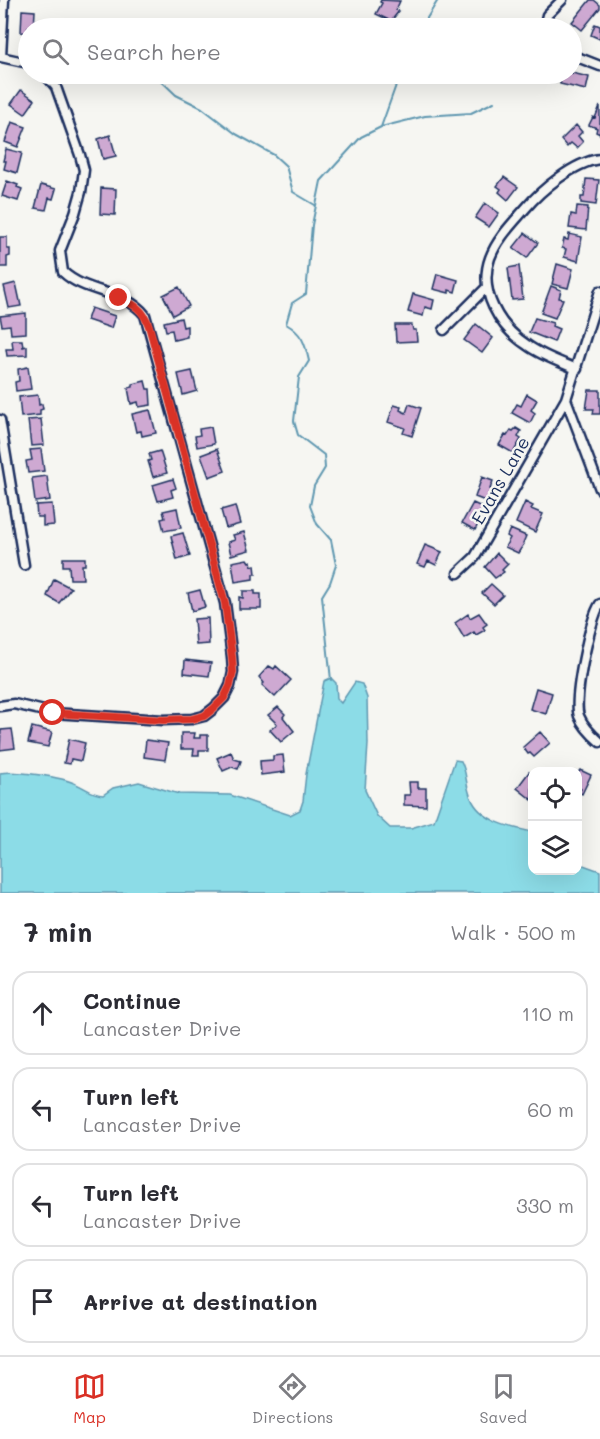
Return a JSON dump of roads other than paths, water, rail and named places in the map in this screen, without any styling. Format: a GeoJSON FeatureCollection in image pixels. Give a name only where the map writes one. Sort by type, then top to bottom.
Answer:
{"type":"FeatureCollection","features":[{"type":"Feature","properties":{"kind":"street"},"geometry":{"type":"LineString","coordinates":[[4,0],[1,60],[18,62]]}},
{"type":"Feature","properties":{"kind":"street"},"geometry":{"type":"LineString","coordinates":[[546,18],[562,0]]}},
{"type":"Feature","properties":{"kind":"street"},"geometry":{"type":"LineString","coordinates":[[582,59],[600,66]]}},
{"type":"Feature","properties":{"kind":"street"},"geometry":{"type":"LineString","coordinates":[[0,706],[14,704],[53,713],[163,720],[192,719],[204,716],[224,698],[233,672],[225,603],[145,315],[129,302],[81,285],[63,272],[60,251],[78,202],[84,170],[53,84]]}},
{"type":"Feature","properties":{"kind":"street"},"geometry":{"type":"LineString","coordinates":[[577,369],[526,345],[500,318],[490,303],[487,287],[489,260],[498,243],[536,196],[579,166],[600,159]]}},
{"type":"Feature","properties":{"kind":"street"},"geometry":{"type":"LineString","coordinates":[[444,330],[487,287]]}},
{"type":"Feature","properties":{"kind":"street","name":"Evans Lane"},"geometry":{"type":"LineString","coordinates":[[458,573],[480,549],[566,399],[600,291]]}},
{"type":"Feature","properties":{"kind":"street"},"geometry":{"type":"LineString","coordinates":[[566,399],[600,489]]}},
{"type":"Feature","properties":{"kind":"street"},"geometry":{"type":"LineString","coordinates":[[0,420],[24,565]]}},
{"type":"Feature","properties":{"kind":"street"},"geometry":{"type":"LineString","coordinates":[[600,604],[590,633],[577,703],[579,715],[586,727],[600,742]]}},
{"type":"Feature","properties":{"kind":"water"},"geometry":{"type":"Polygon","coordinates":[[[331,678],[336,683],[337,699],[341,703],[355,682],[362,684],[367,698],[368,744],[365,790],[377,816],[390,828],[411,828],[434,821],[455,760],[461,761],[469,792],[478,809],[503,825],[528,831],[528,875],[582,875],[582,864],[600,871],[600,893],[0,893],[0,773],[27,773],[61,779],[103,795],[113,788],[139,782],[179,794],[230,795],[290,815],[300,810],[303,801],[324,681],[331,678]]]}},
{"type":"Feature","properties":{"kind":"waterway"},"geometry":{"type":"LineString","coordinates":[[427,18],[438,0]]}},
{"type":"Feature","properties":{"kind":"waterway"},"geometry":{"type":"LineString","coordinates":[[164,84],[176,95],[202,108],[236,134],[274,155],[286,166],[293,192],[315,205]]}},
{"type":"Feature","properties":{"kind":"waterway"},"geometry":{"type":"LineString","coordinates":[[331,680],[322,596],[330,583],[336,565],[331,540],[317,524],[310,506],[314,486],[325,468],[324,455],[298,435],[294,421],[299,377],[309,361],[302,339],[286,324],[292,303],[306,294],[312,225],[321,181],[361,137],[381,127],[396,84]]}},
{"type":"Feature","properties":{"kind":"waterway"},"geometry":{"type":"LineString","coordinates":[[381,127],[425,116],[471,113],[494,102]]}}]}
